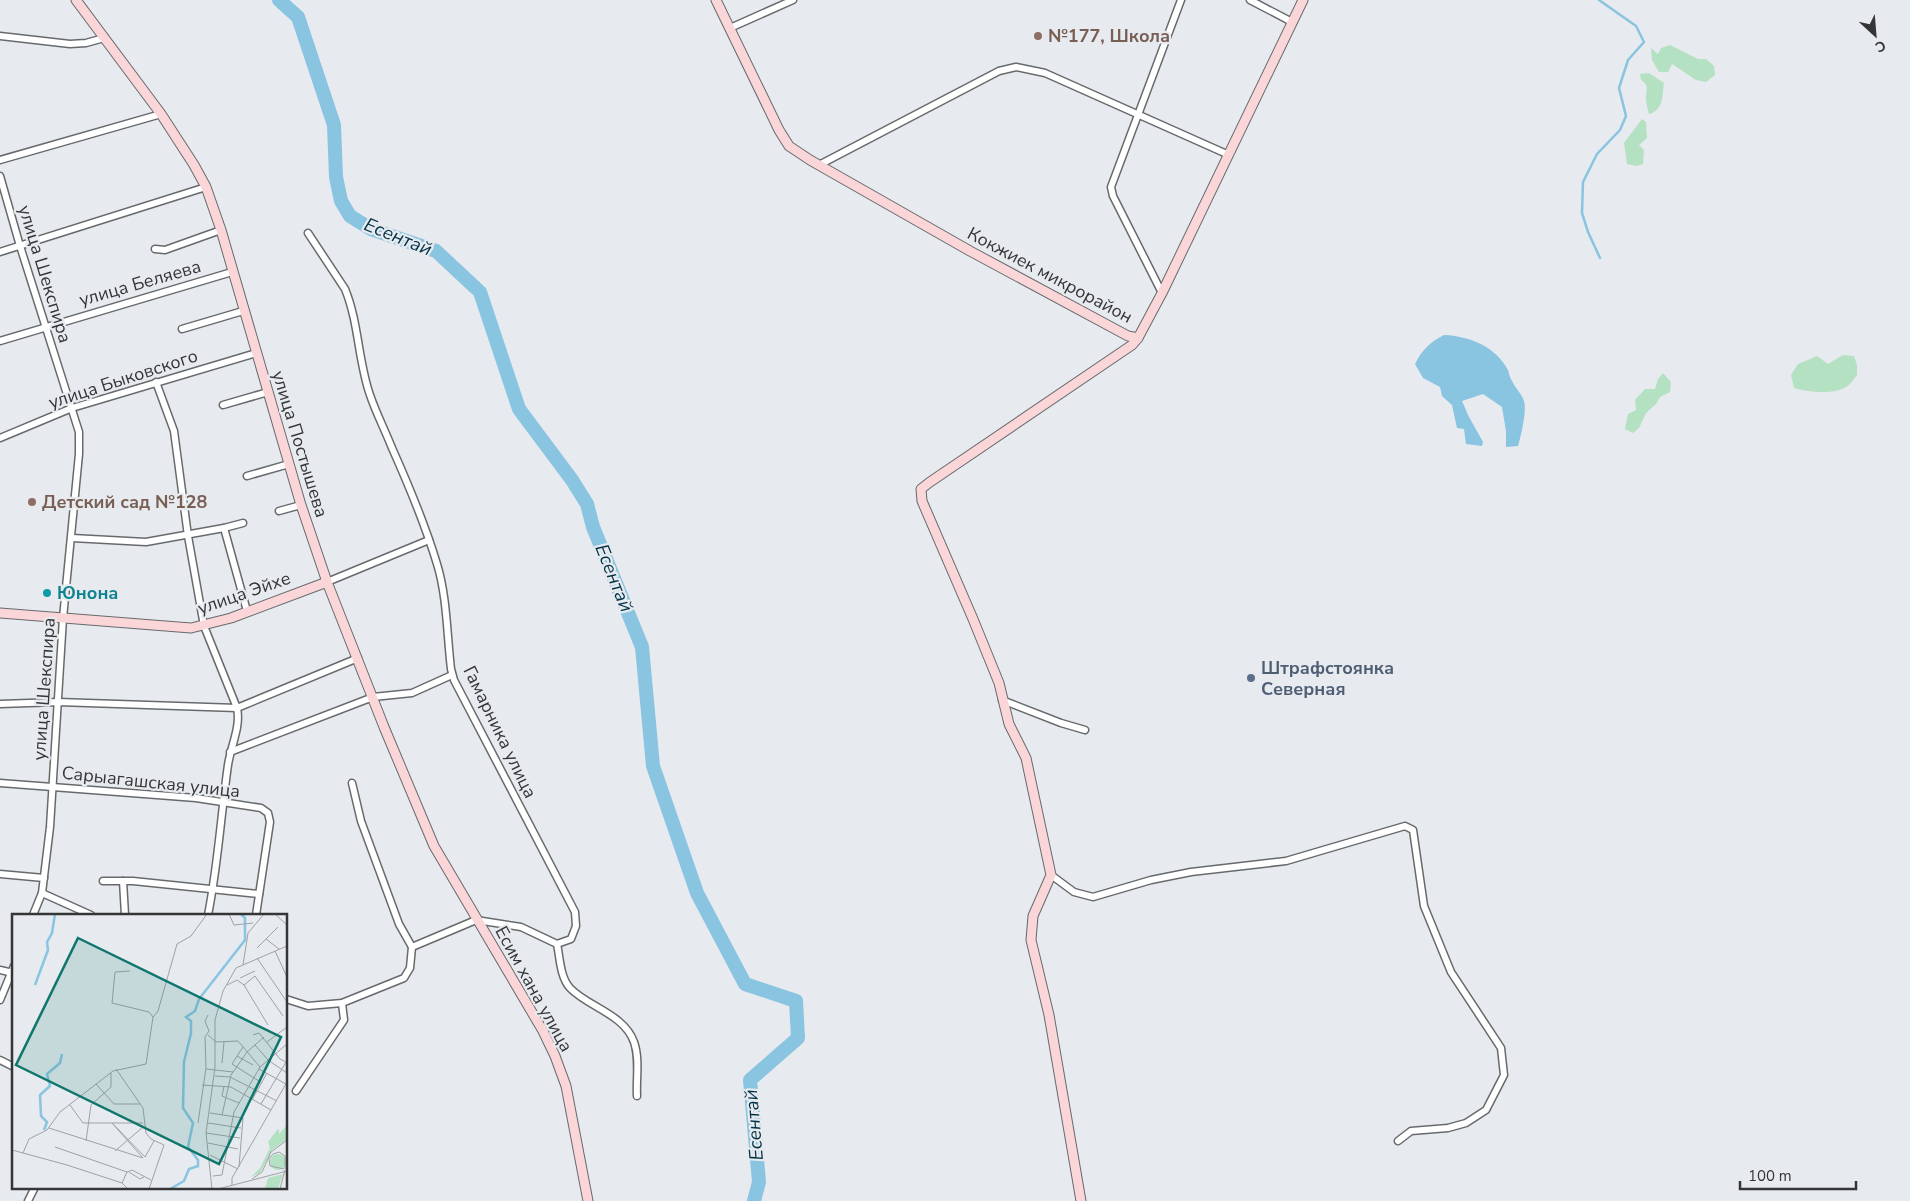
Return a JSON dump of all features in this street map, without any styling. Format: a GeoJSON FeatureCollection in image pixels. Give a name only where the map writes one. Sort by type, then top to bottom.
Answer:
{"type":"FeatureCollection","features":[{"type":"Feature","properties":{"kind":"street","name":"улица Постышева"},"geometry":{"type":"LineString","coordinates":[[76,0],[161,114],[206,187],[221,230],[301,505],[327,582],[426,828],[474,916]]}},
{"type":"Feature","properties":{"kind":"street","name":"Кокжиек микрорайон"},"geometry":{"type":"LineString","coordinates":[[716,0],[779,130],[789,146],[970,251],[1128,336],[1138,338],[1229,156],[1303,0]]}},
{"type":"Feature","properties":{"kind":"street"},"geometry":{"type":"LineString","coordinates":[[730,28],[793,0]]}},
{"type":"Feature","properties":{"kind":"street"},"geometry":{"type":"LineString","coordinates":[[1162,293],[1113,196],[1112,187],[1181,0]]}},
{"type":"Feature","properties":{"kind":"street"},"geometry":{"type":"LineString","coordinates":[[1250,0],[1292,22]]}},
{"type":"Feature","properties":{"kind":"street"},"geometry":{"type":"LineString","coordinates":[[0,36],[70,44],[86,43],[104,38]]}},
{"type":"Feature","properties":{"kind":"street"},"geometry":{"type":"LineString","coordinates":[[819,165],[999,71],[1016,66],[1045,73],[1229,156]]}},
{"type":"Feature","properties":{"kind":"street"},"geometry":{"type":"LineString","coordinates":[[0,160],[161,114]]}},
{"type":"Feature","properties":{"kind":"street","name":"улица Шекспира"},"geometry":{"type":"LineString","coordinates":[[0,176],[20,246],[79,432],[72,538],[63,618],[54,788],[42,893],[33,914]]}},
{"type":"Feature","properties":{"kind":"street"},"geometry":{"type":"LineString","coordinates":[[0,252],[206,187]]}},
{"type":"Feature","properties":{"kind":"street"},"geometry":{"type":"LineString","coordinates":[[155,249],[165,250],[221,230]]}},
{"type":"Feature","properties":{"kind":"street","name":"Гамарника улица"},"geometry":{"type":"LineString","coordinates":[[308,233],[345,289],[360,346],[362,366],[370,395],[408,485],[438,566],[443,591],[452,674],[575,912],[576,926],[571,939],[557,944]]}},
{"type":"Feature","properties":{"kind":"street","name":"улица Беляева"},"geometry":{"type":"LineString","coordinates":[[0,341],[232,272]]}},
{"type":"Feature","properties":{"kind":"street"},"geometry":{"type":"LineString","coordinates":[[182,329],[244,311]]}},
{"type":"Feature","properties":{"kind":"street"},"geometry":{"type":"LineString","coordinates":[[1081,1201],[1049,1015],[1031,940],[1033,916],[1050,875],[1026,758],[1009,724],[999,683],[922,501],[922,489],[1132,345],[1138,338]]}},
{"type":"Feature","properties":{"kind":"street","name":"улица Быковского"},"geometry":{"type":"LineString","coordinates":[[0,438],[72,408],[256,353]]}},
{"type":"Feature","properties":{"kind":"street"},"geometry":{"type":"LineString","coordinates":[[156,382],[174,431],[188,536],[204,626],[240,721],[230,752],[222,804],[213,890],[208,914]]}},
{"type":"Feature","properties":{"kind":"street"},"geometry":{"type":"LineString","coordinates":[[223,405],[268,392]]}},
{"type":"Feature","properties":{"kind":"street"},"geometry":{"type":"LineString","coordinates":[[247,476],[289,464]]}},
{"type":"Feature","properties":{"kind":"street"},"geometry":{"type":"LineString","coordinates":[[279,511],[301,505]]}},
{"type":"Feature","properties":{"kind":"street"},"geometry":{"type":"LineString","coordinates":[[72,538],[146,542],[188,536],[243,523]]}},
{"type":"Feature","properties":{"kind":"street"},"geometry":{"type":"LineString","coordinates":[[224,528],[247,611]]}},
{"type":"Feature","properties":{"kind":"street","name":"улица Эйхе"},"geometry":{"type":"LineString","coordinates":[[0,613],[191,628],[204,626],[327,582],[429,540]]}},
{"type":"Feature","properties":{"kind":"street"},"geometry":{"type":"LineString","coordinates":[[0,704],[58,702],[237,710],[358,658]]}},
{"type":"Feature","properties":{"kind":"street"},"geometry":{"type":"LineString","coordinates":[[230,752],[373,697],[412,693],[452,674]]}},
{"type":"Feature","properties":{"kind":"street"},"geometry":{"type":"LineString","coordinates":[[1002,700],[1061,723],[1086,730]]}},
{"type":"Feature","properties":{"kind":"street","name":"Сарыагашская улица"},"geometry":{"type":"LineString","coordinates":[[0,783],[196,798],[222,804],[261,808],[268,813],[270,822],[260,894]]}},
{"type":"Feature","properties":{"kind":"street"},"geometry":{"type":"LineString","coordinates":[[288,1000],[308,1006],[342,1002],[404,978],[410,968],[412,946],[399,924],[360,821],[352,783]]}},
{"type":"Feature","properties":{"kind":"street"},"geometry":{"type":"LineString","coordinates":[[1050,875],[1074,892],[1093,897],[1151,880],[1191,872],[1286,861],[1405,826],[1413,830],[1424,906],[1451,972],[1501,1048],[1504,1075],[1486,1110],[1466,1123],[1448,1128],[1411,1131],[1398,1141]]}},
{"type":"Feature","properties":{"kind":"street"},"geometry":{"type":"LineString","coordinates":[[0,874],[44,878]]}},
{"type":"Feature","properties":{"kind":"street"},"geometry":{"type":"LineString","coordinates":[[103,881],[123,881],[260,894],[256,914]]}},
{"type":"Feature","properties":{"kind":"street"},"geometry":{"type":"LineString","coordinates":[[123,881],[125,914]]}},
{"type":"Feature","properties":{"kind":"street"},"geometry":{"type":"LineString","coordinates":[[42,893],[89,914]]}},
{"type":"Feature","properties":{"kind":"street"},"geometry":{"type":"LineString","coordinates":[[412,946],[474,916],[521,927],[557,944],[563,978],[570,988],[608,1013],[627,1030],[634,1042],[638,1068],[637,1096]]}},
{"type":"Feature","properties":{"kind":"street","name":"Есим хана улица"},"geometry":{"type":"LineString","coordinates":[[474,916],[543,1030],[555,1056],[566,1086],[588,1201]]}},
{"type":"Feature","properties":{"kind":"street"},"geometry":{"type":"LineString","coordinates":[[0,1000],[12,973]]}},
{"type":"Feature","properties":{"kind":"street"},"geometry":{"type":"LineString","coordinates":[[296,1091],[344,1020],[342,1002]]}},
{"type":"Feature","properties":{"kind":"street"},"geometry":{"type":"LineString","coordinates":[[0,1060],[12,1065]]}},
{"type":"Feature","properties":{"kind":"street"},"geometry":{"type":"LineString","coordinates":[[28,1201],[34,1188]]}},
{"type":"Feature","properties":{"kind":"green space"},"geometry":{"type":"Polygon","coordinates":[[[1670,45],[1698,59],[1706,59],[1714,66],[1715,75],[1706,82],[1696,80],[1672,64],[1668,72],[1659,72],[1652,60],[1651,48],[1658,54],[1661,48],[1670,45]]]}},
{"type":"Feature","properties":{"kind":"green space"},"geometry":{"type":"Polygon","coordinates":[[[1649,73],[1664,83],[1660,106],[1649,114],[1646,100],[1647,86],[1641,80],[1640,74],[1649,73]]]}},
{"type":"Feature","properties":{"kind":"green space"},"geometry":{"type":"Polygon","coordinates":[[[1642,119],[1646,122],[1647,138],[1639,145],[1644,150],[1643,164],[1636,166],[1627,164],[1624,143],[1642,119]]]}},
{"type":"Feature","properties":{"kind":"green space"},"geometry":{"type":"Polygon","coordinates":[[[1843,355],[1854,356],[1857,365],[1857,375],[1847,386],[1841,390],[1827,392],[1813,392],[1794,388],[1791,375],[1798,364],[1817,356],[1828,364],[1843,355]]]}},
{"type":"Feature","properties":{"kind":"green space"},"geometry":{"type":"Polygon","coordinates":[[[1663,373],[1671,382],[1670,392],[1660,397],[1656,404],[1646,413],[1639,428],[1633,433],[1625,429],[1628,414],[1636,410],[1635,400],[1645,389],[1655,389],[1658,379],[1663,373]]]}},
{"type":"Feature","properties":{"kind":"water"},"geometry":{"type":"Polygon","coordinates":[[[1444,335],[1473,340],[1489,349],[1503,362],[1525,405],[1518,446],[1506,447],[1506,431],[1502,407],[1483,394],[1462,401],[1483,442],[1482,446],[1466,444],[1464,429],[1457,428],[1452,405],[1442,396],[1440,387],[1423,378],[1415,364],[1427,347],[1444,335]]]}},
{"type":"Feature","properties":{"kind":"waterway","name":"Есентай"},"geometry":{"type":"LineString","coordinates":[[279,0],[298,17],[334,125],[336,177],[341,201],[350,216],[371,229],[436,251],[480,292],[519,409],[572,480],[587,504],[593,527],[642,647],[653,766],[697,893],[745,984],[796,1001],[798,1038],[750,1080],[759,1182],[754,1201]]}},
{"type":"Feature","properties":{"kind":"waterway"},"geometry":{"type":"LineString","coordinates":[[1599,0],[1636,26],[1644,42],[1628,60],[1619,88],[1626,116],[1620,130],[1597,154],[1583,182],[1582,213],[1600,258]]}},
{"type":"Feature","properties":{"kind":"place","name":"№177, Школа"},"geometry":{"type":"Point","coordinates":[1038,36]}},
{"type":"Feature","properties":{"kind":"place","name":"Детский сад №128"},"geometry":{"type":"Point","coordinates":[32,502]}},
{"type":"Feature","properties":{"kind":"place","name":"Юнона"},"geometry":{"type":"Point","coordinates":[47,593]}},
{"type":"Feature","properties":{"kind":"place","name":"Штрафстоянка Северная"},"geometry":{"type":"Point","coordinates":[1251,678]}}]}
